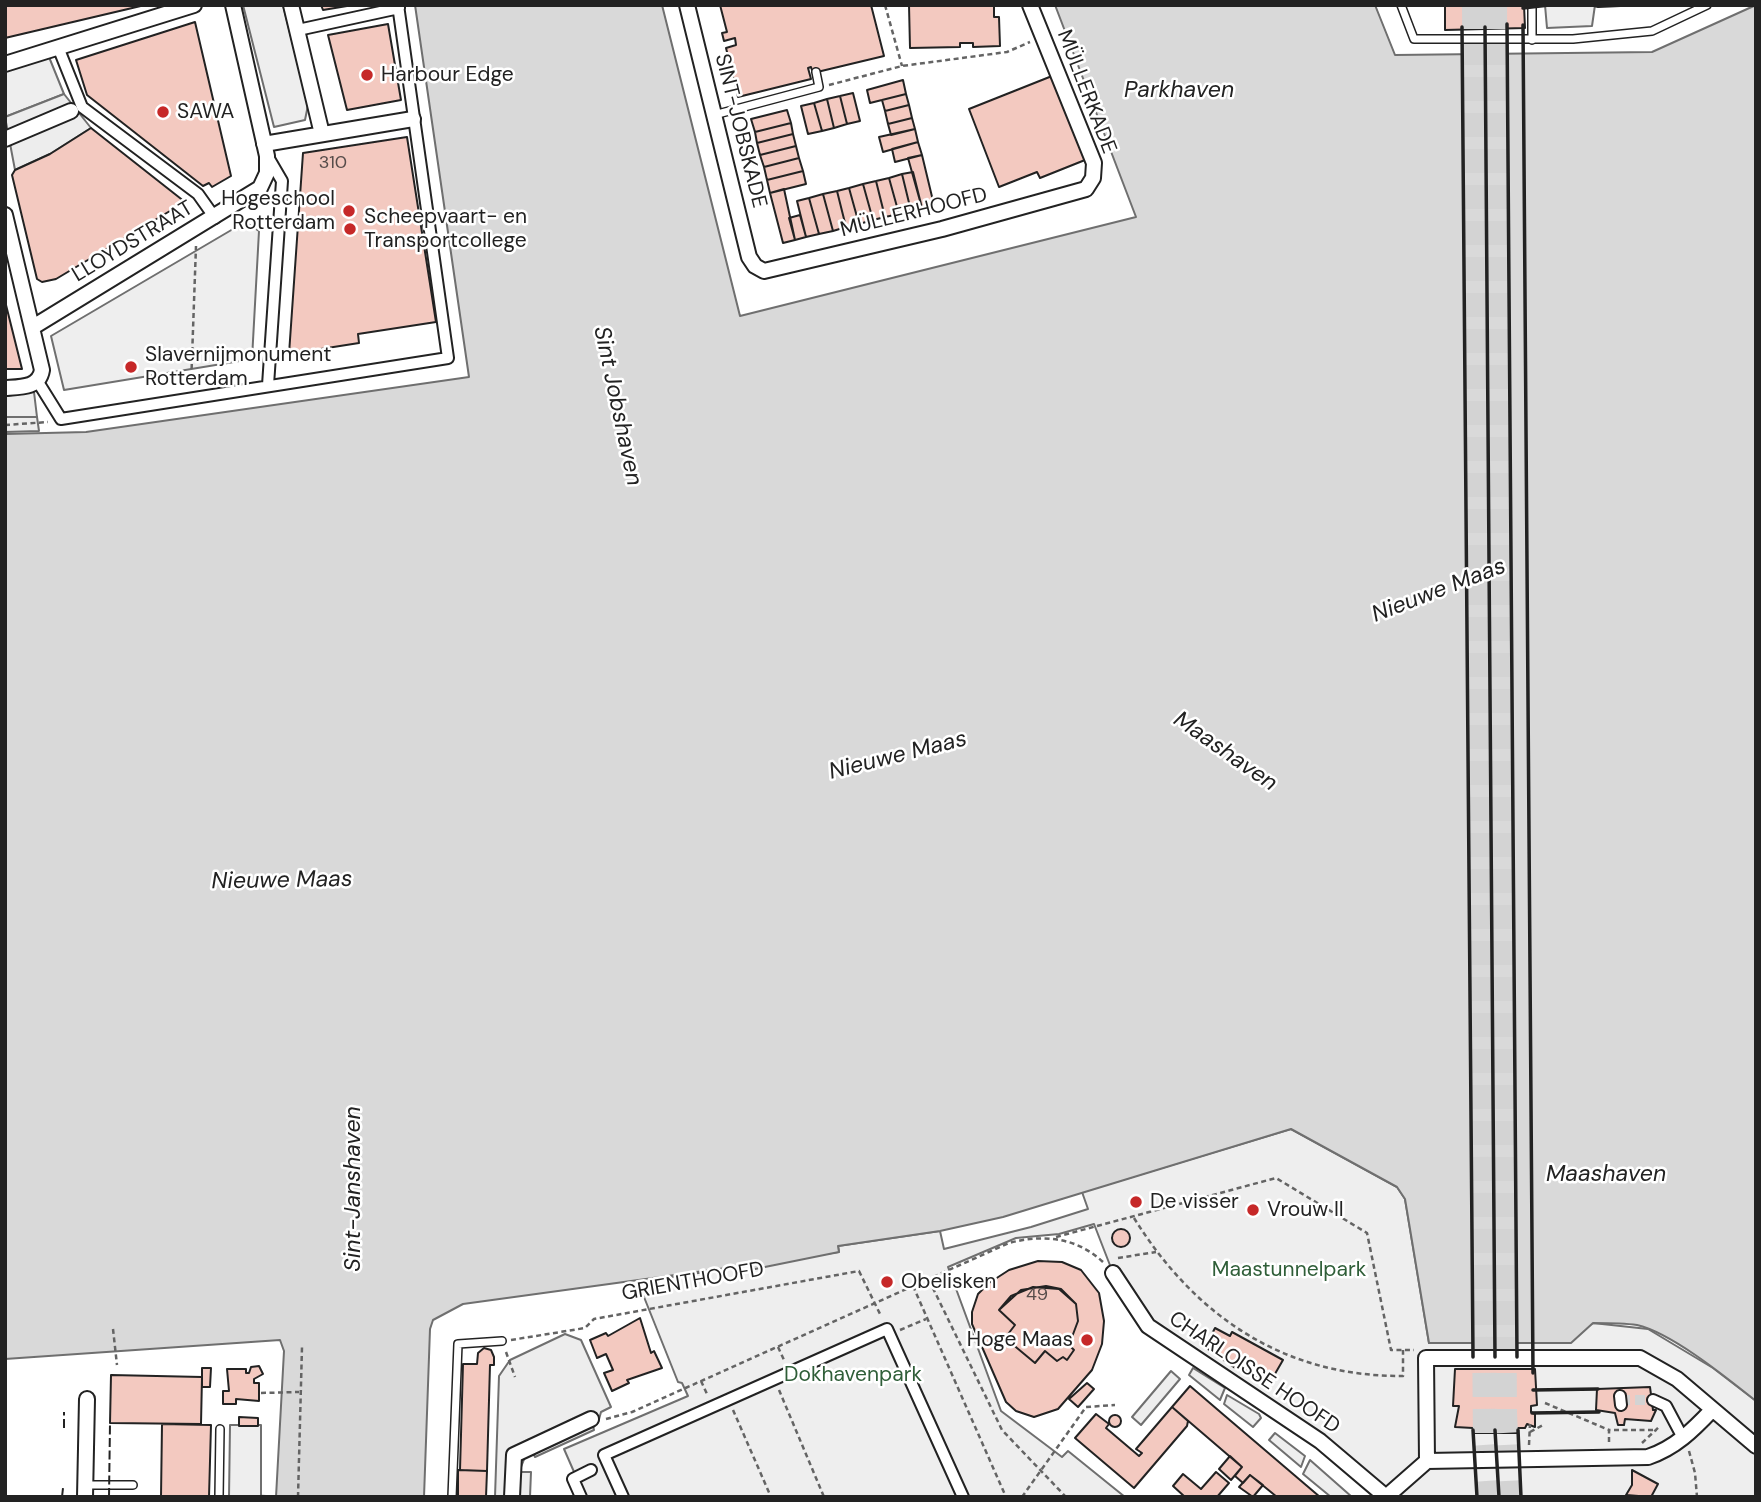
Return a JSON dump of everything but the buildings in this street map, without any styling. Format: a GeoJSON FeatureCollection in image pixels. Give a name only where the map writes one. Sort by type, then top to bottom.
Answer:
{"type":"FeatureCollection","features":[{"type":"Feature","properties":{"kind":"street"},"geometry":{"type":"LineString","coordinates":[[5,64],[194,5]]}},
{"type":"Feature","properties":{"kind":"street","name":"LLOYDSTRAAT"},"geometry":{"type":"LineString","coordinates":[[33,327],[260,188],[267,173],[266,150],[233,5]]}},
{"type":"Feature","properties":{"kind":"street"},"geometry":{"type":"LineString","coordinates":[[291,5],[321,134]]}},
{"type":"Feature","properties":{"kind":"street","name":"SINT-JOBSKADE"},"geometry":{"type":"LineString","coordinates":[[687,5],[749,257],[755,266]]}},
{"type":"Feature","properties":{"kind":"street","name":"MÜLLERKADE"},"geometry":{"type":"LineString","coordinates":[[1030,5],[1094,163],[1093,178],[1083,191]]}},
{"type":"Feature","properties":{"kind":"street"},"geometry":{"type":"LineString","coordinates":[[38,382],[61,419],[448,358],[399,6],[298,30]]}},
{"type":"Feature","properties":{"kind":"street"},"geometry":{"type":"LineString","coordinates":[[58,47],[82,107],[198,194],[215,218]]}},
{"type":"Feature","properties":{"kind":"street"},"geometry":{"type":"LineString","coordinates":[[5,139],[71,111]]}},
{"type":"Feature","properties":{"kind":"street"},"geometry":{"type":"LineString","coordinates":[[266,150],[321,134],[414,119]]}},
{"type":"Feature","properties":{"kind":"street","name":"LLOYDSTRAAT"},"geometry":{"type":"LineString","coordinates":[[266,150],[282,181],[268,385]]}},
{"type":"Feature","properties":{"kind":"street","name":"MÜLLERHOOFD"},"geometry":{"type":"LineString","coordinates":[[755,266],[768,271],[1083,191]]}},
{"type":"Feature","properties":{"kind":"street"},"geometry":{"type":"LineString","coordinates":[[5,215],[42,370],[38,382]]}},
{"type":"Feature","properties":{"kind":"street"},"geometry":{"type":"LineString","coordinates":[[5,388],[38,382]]}},
{"type":"Feature","properties":{"kind":"street","name":"CHARLOISSE HOOFD"},"geometry":{"type":"LineString","coordinates":[[1113,1273],[1147,1326],[1321,1441],[1386,1497],[1427,1461]]}},
{"type":"Feature","properties":{"kind":"street"},"geometry":{"type":"LineString","coordinates":[[623,1497],[604,1455],[892,1330],[963,1497]]}},
{"type":"Feature","properties":{"kind":"street"},"geometry":{"type":"LineString","coordinates":[[1712,1410],[1683,1438],[1664,1451],[1648,1457],[1427,1461],[1426,1358],[1640,1358],[1677,1379],[1756,1446]]}},
{"type":"Feature","properties":{"kind":"street"},"geometry":{"type":"LineString","coordinates":[[85,1491],[88,1399]]}},
{"type":"Feature","properties":{"kind":"street"},"geometry":{"type":"LineString","coordinates":[[1653,1400],[1670,1411],[1683,1438]]}},
{"type":"Feature","properties":{"kind":"street"},"geometry":{"type":"LineString","coordinates":[[512,1497],[514,1455],[591,1419]]}},
{"type":"Feature","properties":{"kind":"street"},"geometry":{"type":"LineString","coordinates":[[581,1497],[573,1479],[591,1470]]}},
{"type":"Feature","properties":{"kind":"lane"},"geometry":{"type":"LineString","coordinates":[[1401,5],[1414,39],[1532,40],[1573,40],[1652,32],[1707,5]]}},
{"type":"Feature","properties":{"kind":"lane"},"geometry":{"type":"LineString","coordinates":[[1532,5],[1532,40]]}},
{"type":"Feature","properties":{"kind":"lane"},"geometry":{"type":"LineString","coordinates":[[714,115],[819,87],[816,72]]}},
{"type":"Feature","properties":{"kind":"lane"},"geometry":{"type":"LineString","coordinates":[[452,1497],[458,1345],[502,1341]]}},
{"type":"Feature","properties":{"kind":"lane"},"geometry":{"type":"LineString","coordinates":[[219,1497],[220,1429]]}},
{"type":"Feature","properties":{"kind":"lane"},"geometry":{"type":"LineString","coordinates":[[85,1491],[133,1485]]}},
{"type":"Feature","properties":{"kind":"path"},"geometry":{"type":"LineString","coordinates":[[885,5],[902,66]]}},
{"type":"Feature","properties":{"kind":"path"},"geometry":{"type":"LineString","coordinates":[[819,87],[902,66],[1007,52],[1043,37]]}},
{"type":"Feature","properties":{"kind":"path"},"geometry":{"type":"LineString","coordinates":[[190,397],[197,229]]}},
{"type":"Feature","properties":{"kind":"path"},"geometry":{"type":"LineString","coordinates":[[5,425],[38,425],[61,419]]}},
{"type":"Feature","properties":{"kind":"path"},"geometry":{"type":"LineString","coordinates":[[1053,1238],[1276,1178],[1367,1233],[1391,1350],[1426,1350],[1426,1358]]}},
{"type":"Feature","properties":{"kind":"path"},"geometry":{"type":"LineString","coordinates":[[1134,1218],[1156,1252],[1178,1278],[1220,1318],[1249,1336],[1300,1359],[1355,1374],[1403,1376],[1403,1350]]}},
{"type":"Feature","properties":{"kind":"path"},"geometry":{"type":"LineString","coordinates":[[591,1419],[616,1419],[1009,1243],[1027,1238],[1053,1238],[1074,1243],[1101,1260],[1113,1273]]}},
{"type":"Feature","properties":{"kind":"path"},"geometry":{"type":"LineString","coordinates":[[1101,1260],[1156,1252]]}},
{"type":"Feature","properties":{"kind":"path","name":"GRIENTHOOFD"},"geometry":{"type":"LineString","coordinates":[[502,1341],[585,1328],[594,1319],[859,1271],[876,1304]]}},
{"type":"Feature","properties":{"kind":"path"},"geometry":{"type":"LineString","coordinates":[[929,1279],[1002,1430],[1066,1497]]}},
{"type":"Feature","properties":{"kind":"path"},"geometry":{"type":"LineString","coordinates":[[912,1286],[1006,1497]]}},
{"type":"Feature","properties":{"kind":"path"},"geometry":{"type":"LineString","coordinates":[[892,1330],[926,1319]]}},
{"type":"Feature","properties":{"kind":"path"},"geometry":{"type":"LineString","coordinates":[[113,1329],[117,1365]]}},
{"type":"Feature","properties":{"kind":"path"},"geometry":{"type":"LineString","coordinates":[[502,1341],[515,1377]]}},
{"type":"Feature","properties":{"kind":"path"},"geometry":{"type":"LineString","coordinates":[[298,1497],[302,1348]]}},
{"type":"Feature","properties":{"kind":"path"},"geometry":{"type":"LineString","coordinates":[[774,1379],[824,1497]]}},
{"type":"Feature","properties":{"kind":"path"},"geometry":{"type":"LineString","coordinates":[[261,1393],[300,1392]]}},
{"type":"Feature","properties":{"kind":"path"},"geometry":{"type":"LineString","coordinates":[[728,1399],[771,1497]]}},
{"type":"Feature","properties":{"kind":"path"},"geometry":{"type":"LineString","coordinates":[[1545,1403],[1609,1430],[1657,1430]]}},
{"type":"Feature","properties":{"kind":"path"},"geometry":{"type":"LineString","coordinates":[[1021,1497],[1086,1407],[1115,1405]]}},
{"type":"Feature","properties":{"kind":"path"},"geometry":{"type":"LineString","coordinates":[[1635,1450],[1657,1430],[1670,1411]]}},
{"type":"Feature","properties":{"kind":"path"},"geometry":{"type":"LineString","coordinates":[[1529,1459],[1530,1424]]}},
{"type":"Feature","properties":{"kind":"path"},"geometry":{"type":"LineString","coordinates":[[1530,1432],[1545,1424]]}},
{"type":"Feature","properties":{"kind":"path"},"geometry":{"type":"LineString","coordinates":[[1609,1430],[1609,1458]]}},
{"type":"Feature","properties":{"kind":"path"},"geometry":{"type":"LineString","coordinates":[[1683,1438],[1695,1473],[1697,1497]]}},
{"type":"Feature","properties":{"kind":"path"},"geometry":{"type":"LineString","coordinates":[[261,1496],[275,1497]]}},
{"type":"Feature","properties":{"kind":"green space"},"geometry":{"type":"Polygon","coordinates":[[[243,5],[283,5],[308,105],[305,120],[274,127],[243,5]]]}},
{"type":"Feature","properties":{"kind":"green space"},"geometry":{"type":"Polygon","coordinates":[[[1545,5],[1595,5],[1592,26],[1547,28],[1545,5]]]}},
{"type":"Feature","properties":{"kind":"green space"},"geometry":{"type":"Polygon","coordinates":[[[49,57],[64,94],[5,117],[5,71],[49,57]]]}},
{"type":"Feature","properties":{"kind":"green space"},"geometry":{"type":"Polygon","coordinates":[[[245,222],[259,231],[252,359],[64,390],[51,336],[245,222]]]}},
{"type":"Feature","properties":{"kind":"green space"},"geometry":{"type":"Polygon","coordinates":[[[34,392],[37,417],[5,417],[5,396],[34,392]]]}},
{"type":"Feature","properties":{"kind":"green space"},"geometry":{"type":"Polygon","coordinates":[[[1291,1129],[1397,1187],[1405,1199],[1429,1343],[1583,1330],[1593,1323],[1648,1329],[1713,1368],[1756,1401],[1756,1497],[1386,1497],[1341,1458],[1168,1342],[1113,1273],[1094,1224],[1059,1234],[1016,1238],[948,1267],[1001,1411],[1062,1457],[1068,1451],[1125,1497],[585,1497],[564,1449],[688,1396],[682,1383],[678,1382],[638,1282],[839,1252],[838,1246],[940,1231],[944,1249],[1088,1209],[1082,1192],[1291,1129]]]}},
{"type":"Feature","properties":{"kind":"green space"},"geometry":{"type":"Polygon","coordinates":[[[1193,1368],[1225,1388],[1220,1400],[1189,1375],[1193,1368]]]}},
{"type":"Feature","properties":{"kind":"green space"},"geometry":{"type":"Polygon","coordinates":[[[1171,1371],[1180,1379],[1141,1425],[1132,1417],[1171,1371]]]}},
{"type":"Feature","properties":{"kind":"green space"},"geometry":{"type":"Polygon","coordinates":[[[1227,1395],[1259,1414],[1261,1418],[1253,1427],[1224,1404],[1227,1395]]]}},
{"type":"Feature","properties":{"kind":"green space"},"geometry":{"type":"Polygon","coordinates":[[[230,1425],[261,1425],[261,1497],[229,1497],[230,1425]]]}},
{"type":"Feature","properties":{"kind":"green space"},"geometry":{"type":"Polygon","coordinates":[[[1275,1433],[1305,1456],[1301,1467],[1269,1440],[1275,1433]]]}},
{"type":"Feature","properties":{"kind":"green space"},"geometry":{"type":"Polygon","coordinates":[[[1310,1460],[1352,1497],[1331,1497],[1303,1474],[1310,1460]]]}},
{"type":"Feature","properties":{"kind":"shaded area"},"geometry":{"type":"Polygon","coordinates":[[[64,94],[91,128],[50,154],[15,170],[5,117],[64,94]]]}},
{"type":"Feature","properties":{"kind":"shaded area"},"geometry":{"type":"Polygon","coordinates":[[[5,417],[37,417],[39,431],[5,432],[5,417]]]}},
{"type":"Feature","properties":{"kind":"shaded area"},"geometry":{"type":"Polygon","coordinates":[[[565,1334],[581,1340],[611,1407],[601,1412],[598,1423],[593,1426],[594,1430],[535,1457],[533,1453],[525,1457],[519,1472],[531,1472],[530,1497],[495,1497],[499,1376],[510,1360],[565,1334]]]}},
{"type":"Feature","properties":{"kind":"water"},"geometry":{"type":"Polygon","coordinates":[[[415,5],[662,5],[740,316],[1136,217],[1055,5],[1375,5],[1395,55],[1652,52],[1756,5],[1756,1401],[1682,1346],[1637,1325],[1593,1323],[1571,1343],[1429,1343],[1405,1199],[1397,1187],[1291,1129],[1003,1217],[940,1231],[838,1246],[839,1252],[755,1269],[748,1265],[463,1304],[433,1320],[430,1329],[424,1497],[276,1497],[284,1351],[280,1340],[5,1359],[5,434],[86,432],[469,377],[415,5]]]}},
{"type":"Feature","properties":{"kind":"tunnel"},"geometry":{"type":"LineString","coordinates":[[1474,5],[1485,1443],[1489,1497]]}},
{"type":"Feature","properties":{"kind":"tunnel"},"geometry":{"type":"LineString","coordinates":[[1495,5],[1505,1413],[1509,1497]]}},
{"type":"Feature","properties":{"kind":"tunnel"},"geometry":{"type":"LineString","coordinates":[[1620,1400],[1653,1400]]}},
{"type":"Feature","properties":{"kind":"fence"},"geometry":{"type":"LineString","coordinates":[[64,1412],[64,1428]]}},
{"type":"Feature","properties":{"kind":"fence"},"geometry":{"type":"LineString","coordinates":[[109,1497],[110,1423]]}},
{"type":"Feature","properties":{"kind":"fence"},"geometry":{"type":"LineString","coordinates":[[62,1497],[63,1488]]}},
{"type":"Feature","properties":{"kind":"wall"},"geometry":{"type":"LineString","coordinates":[[1523,8],[1549,5]]}},
{"type":"Feature","properties":{"kind":"wall"},"geometry":{"type":"LineString","coordinates":[[1507,24],[1517,1357]]}},
{"type":"Feature","properties":{"kind":"wall"},"geometry":{"type":"LineString","coordinates":[[1523,25],[1533,1373]]}},
{"type":"Feature","properties":{"kind":"wall"},"geometry":{"type":"LineString","coordinates":[[1462,27],[1473,1357]]}},
{"type":"Feature","properties":{"kind":"wall"},"geometry":{"type":"LineString","coordinates":[[1485,27],[1495,1357]]}},
{"type":"Feature","properties":{"kind":"wall"},"geometry":{"type":"LineString","coordinates":[[1533,1390],[1598,1389]]}},
{"type":"Feature","properties":{"kind":"wall"},"geometry":{"type":"LineString","coordinates":[[1532,1413],[1599,1412]]}},
{"type":"Feature","properties":{"kind":"wall"},"geometry":{"type":"LineString","coordinates":[[1473,1430],[1477,1497]]}},
{"type":"Feature","properties":{"kind":"wall"},"geometry":{"type":"LineString","coordinates":[[1495,1430],[1499,1497]]}},
{"type":"Feature","properties":{"kind":"wall"},"geometry":{"type":"LineString","coordinates":[[1518,1430],[1521,1497]]}},
{"type":"Feature","properties":{"kind":"place","name":"Harbour Edge"},"geometry":{"type":"Point","coordinates":[367,75]}},
{"type":"Feature","properties":{"kind":"place","name":"SAWA"},"geometry":{"type":"Point","coordinates":[163,112]}},
{"type":"Feature","properties":{"kind":"place","name":"Hogeschool Rotterdam"},"geometry":{"type":"Point","coordinates":[349,211]}},
{"type":"Feature","properties":{"kind":"place","name":"Scheepvaart- en Transportcollege"},"geometry":{"type":"Point","coordinates":[350,229]}},
{"type":"Feature","properties":{"kind":"place","name":"Slavernijmonument Rotterdam"},"geometry":{"type":"Point","coordinates":[131,367]}},
{"type":"Feature","properties":{"kind":"place","name":"De visser"},"geometry":{"type":"Point","coordinates":[1136,1202]}},
{"type":"Feature","properties":{"kind":"place","name":"Vrouw II"},"geometry":{"type":"Point","coordinates":[1253,1210]}},
{"type":"Feature","properties":{"kind":"place","name":"Obelisken"},"geometry":{"type":"Point","coordinates":[887,1282]}},
{"type":"Feature","properties":{"kind":"place","name":"Hoge Maas"},"geometry":{"type":"Point","coordinates":[1087,1340]}},
{"type":"Feature","properties":{"kind":"water label","name":"Parkhaven"},"geometry":{"type":"Point","coordinates":[1179,91]}},
{"type":"Feature","properties":{"kind":"water label","name":"Sint Jobshaven"},"geometry":{"type":"Point","coordinates":[617,406]}},
{"type":"Feature","properties":{"kind":"water label","name":"Nieuwe Maas"},"geometry":{"type":"Point","coordinates":[1439,591]}},
{"type":"Feature","properties":{"kind":"water label","name":"Maashaven"},"geometry":{"type":"Point","coordinates":[1225,752]}},
{"type":"Feature","properties":{"kind":"water label","name":"Nieuwe Maas"},"geometry":{"type":"Point","coordinates":[898,756]}},
{"type":"Feature","properties":{"kind":"water label","name":"Nieuwe Maas"},"geometry":{"type":"Point","coordinates":[282,881]}},
{"type":"Feature","properties":{"kind":"water label","name":"Maashaven"},"geometry":{"type":"Point","coordinates":[1606,1175]}},
{"type":"Feature","properties":{"kind":"water label","name":"Sint-Janshaven"},"geometry":{"type":"Point","coordinates":[354,1189]}},
{"type":"Feature","properties":{"kind":"park label","name":"Maastunnelpark"},"geometry":{"type":"Point","coordinates":[1289,1270]}},
{"type":"Feature","properties":{"kind":"park label","name":"Dokhavenpark"},"geometry":{"type":"Point","coordinates":[853,1375]}}]}
